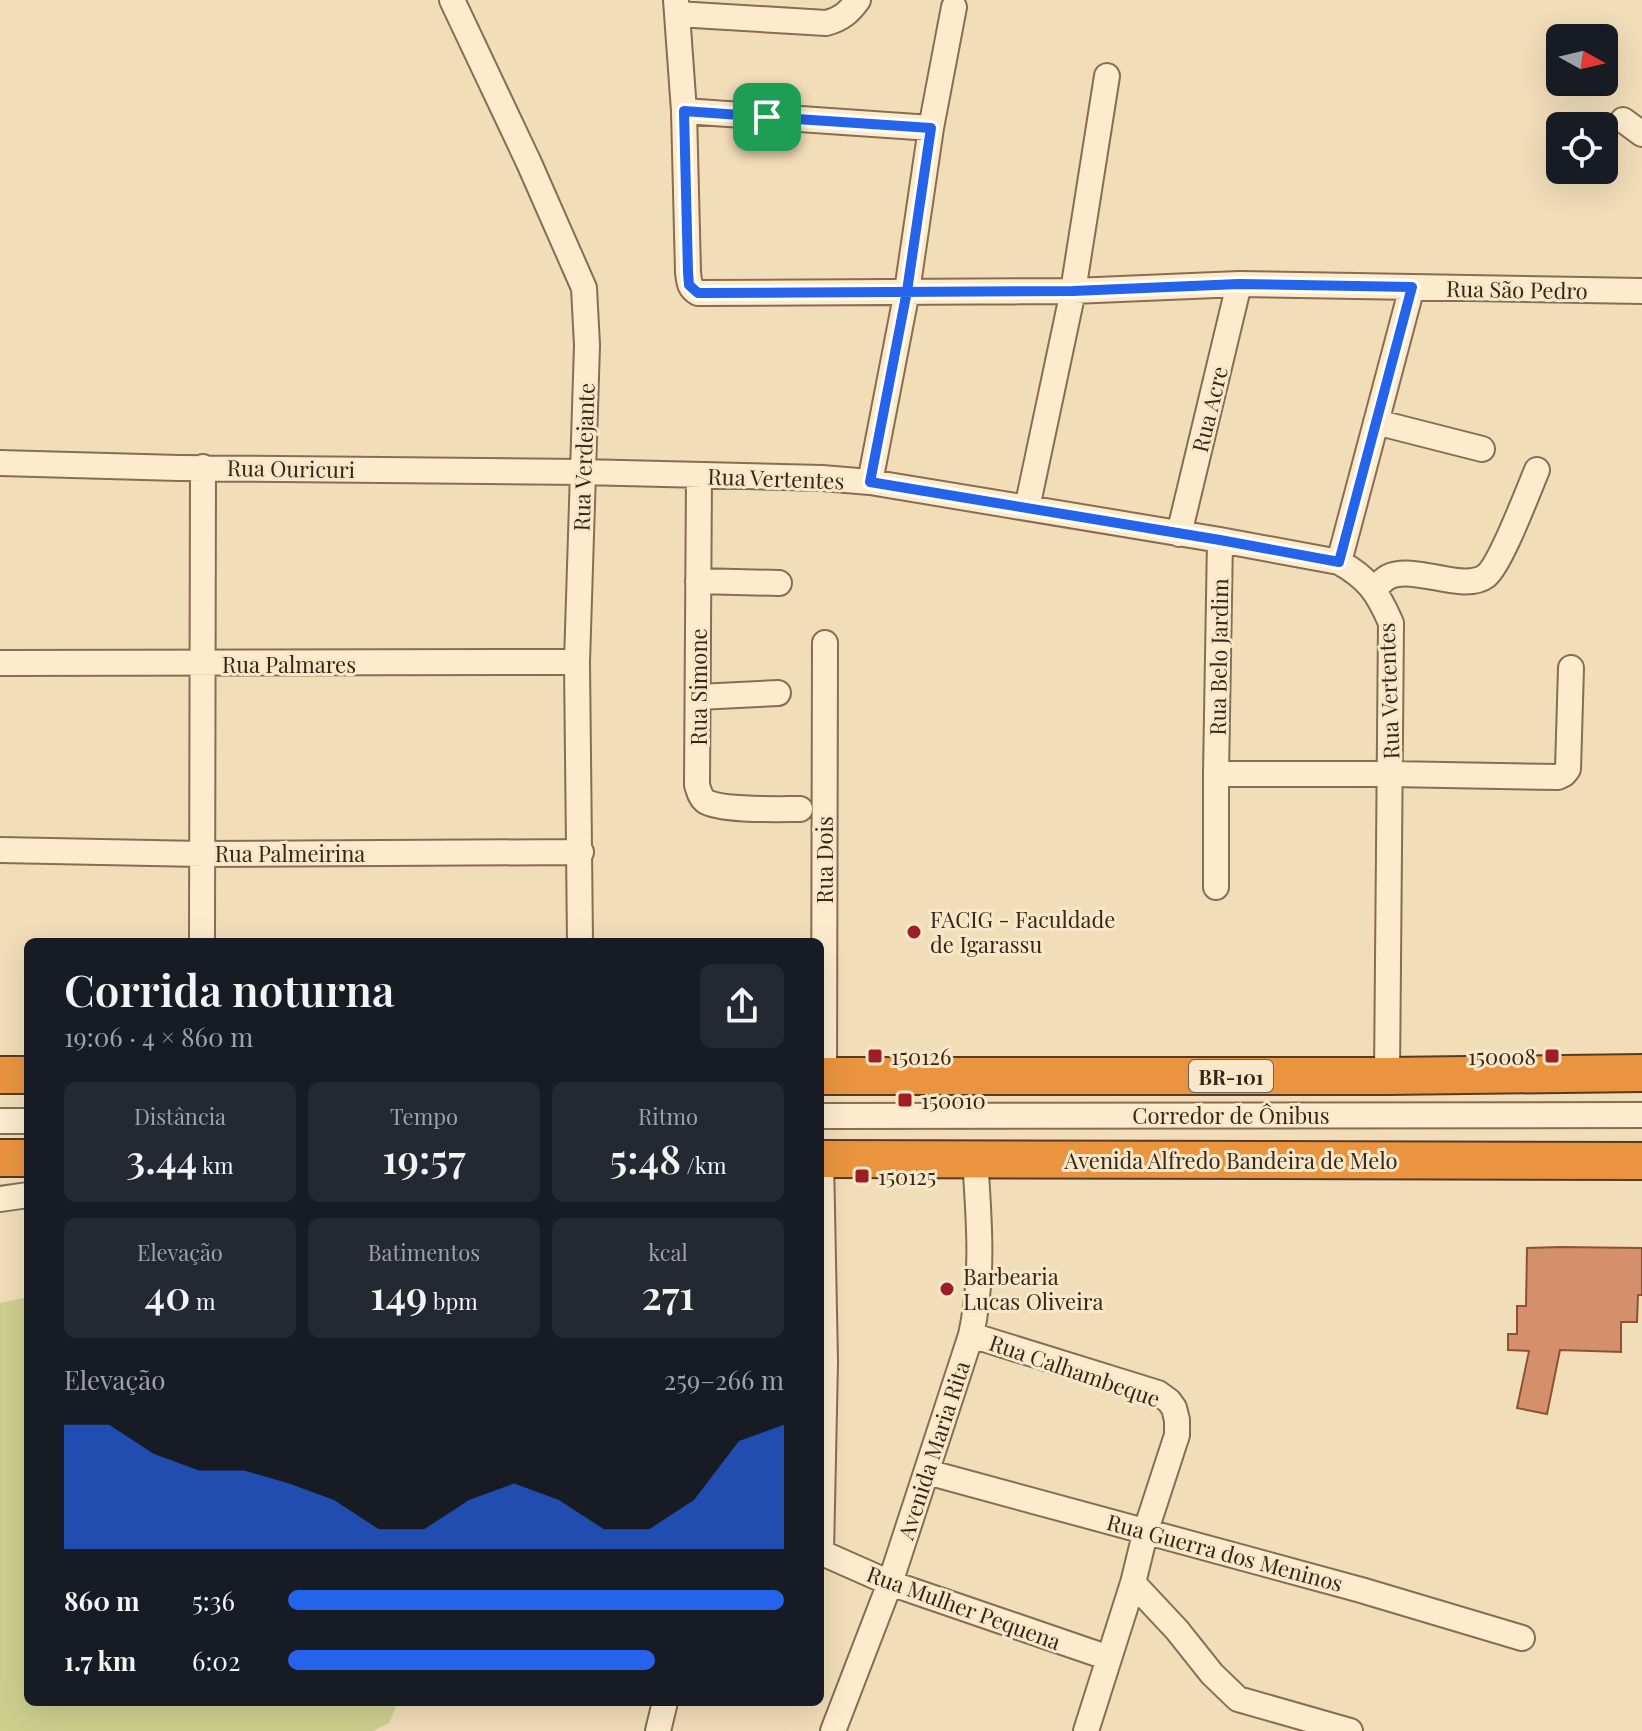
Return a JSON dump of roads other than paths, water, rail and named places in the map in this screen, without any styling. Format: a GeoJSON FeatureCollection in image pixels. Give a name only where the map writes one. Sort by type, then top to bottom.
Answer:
{"type":"FeatureCollection","features":[{"type":"Feature","properties":{"kind":"highway","name":"BR-101"},"geometry":{"type":"LineString","coordinates":[[824,1076],[1642,1073]]}},
{"type":"Feature","properties":{"kind":"highway"},"geometry":{"type":"LineString","coordinates":[[0,1075],[24,1075]]}},
{"type":"Feature","properties":{"kind":"highway"},"geometry":{"type":"LineString","coordinates":[[0,1158],[24,1158]]}},
{"type":"Feature","properties":{"kind":"highway","name":"Avenida Alfredo Bandeira de Melo"},"geometry":{"type":"LineString","coordinates":[[824,1159],[1642,1161]]}},
{"type":"Feature","properties":{"kind":"street","name":"Rua Verdejante"},"geometry":{"type":"LineString","coordinates":[[452,0],[584,288],[587,345],[577,662],[580,938]]}},
{"type":"Feature","properties":{"kind":"street"},"geometry":{"type":"LineString","coordinates":[[858,0],[839,20],[826,23],[677,7],[684,111],[931,128]]}},
{"type":"Feature","properties":{"kind":"street"},"geometry":{"type":"LineString","coordinates":[[870,482],[907,291],[931,128],[954,7]]}},
{"type":"Feature","properties":{"kind":"street"},"geometry":{"type":"LineString","coordinates":[[1027,508],[1073,291],[1107,76]]}},
{"type":"Feature","properties":{"kind":"street","name":"Rua São Pedro"},"geometry":{"type":"LineString","coordinates":[[684,111],[688,272],[689,285],[698,293],[1073,291],[1239,284],[1642,291]]}},
{"type":"Feature","properties":{"kind":"street","name":"Rua Acre"},"geometry":{"type":"LineString","coordinates":[[1179,534],[1239,284]]}},
{"type":"Feature","properties":{"kind":"street"},"geometry":{"type":"LineString","coordinates":[[1339,562],[1412,287]]}},
{"type":"Feature","properties":{"kind":"street"},"geometry":{"type":"LineString","coordinates":[[1376,422],[1482,449]]}},
{"type":"Feature","properties":{"kind":"street","name":"Rua Ouricuri"},"geometry":{"type":"LineString","coordinates":[[0,463],[582,472]]}},
{"type":"Feature","properties":{"kind":"street"},"geometry":{"type":"LineString","coordinates":[[202,938],[203,467]]}},
{"type":"Feature","properties":{"kind":"street"},"geometry":{"type":"LineString","coordinates":[[1374,589],[1393,576],[1430,576],[1462,581],[1476,581],[1486,576],[1502,551],[1537,470]]}},
{"type":"Feature","properties":{"kind":"street","name":"Rua Vertentes"},"geometry":{"type":"LineString","coordinates":[[582,472],[870,482],[1220,540],[1339,562],[1354,571],[1374,589],[1391,623],[1387,1076]]}},
{"type":"Feature","properties":{"kind":"street","name":"Rua Simone"},"geometry":{"type":"LineString","coordinates":[[699,475],[697,785],[700,795],[706,802],[722,807],[800,809]]}},
{"type":"Feature","properties":{"kind":"street","name":"Rua Belo Jardim"},"geometry":{"type":"LineString","coordinates":[[1216,887],[1220,540]]}},
{"type":"Feature","properties":{"kind":"street"},"geometry":{"type":"LineString","coordinates":[[698,581],[779,583]]}},
{"type":"Feature","properties":{"kind":"street","name":"Rua Dois"},"geometry":{"type":"LineString","coordinates":[[823,938],[825,643]]}},
{"type":"Feature","properties":{"kind":"street","name":"Rua Palmares"},"geometry":{"type":"LineString","coordinates":[[0,663],[577,662]]}},
{"type":"Feature","properties":{"kind":"street"},"geometry":{"type":"LineString","coordinates":[[1216,774],[1558,777],[1568,769],[1571,668]]}},
{"type":"Feature","properties":{"kind":"street"},"geometry":{"type":"LineString","coordinates":[[698,697],[778,693]]}},
{"type":"Feature","properties":{"kind":"street","name":"Rua Palmeirina"},"geometry":{"type":"LineString","coordinates":[[0,850],[202,854],[581,852]]}},
{"type":"Feature","properties":{"kind":"street","name":"Corredor de Ônibus"},"geometry":{"type":"LineString","coordinates":[[824,1116],[1642,1115]]}},
{"type":"Feature","properties":{"kind":"street"},"geometry":{"type":"LineString","coordinates":[[0,1121],[24,1121]]}},
{"type":"Feature","properties":{"kind":"street","name":"Avenida Maria Rita"},"geometry":{"type":"LineString","coordinates":[[833,1731],[890,1583],[971,1335],[978,1306],[981,1242],[975,1159]]}},
{"type":"Feature","properties":{"kind":"street"},"geometry":{"type":"LineString","coordinates":[[0,1199],[24,1196]]}},
{"type":"Feature","properties":{"kind":"street"},"geometry":{"type":"LineString","coordinates":[[824,1321],[824,1400]]}},
{"type":"Feature","properties":{"kind":"street","name":"Rua Calhambeque"},"geometry":{"type":"LineString","coordinates":[[971,1335],[1158,1393],[1169,1401],[1176,1412],[1177,1435],[1086,1731]]}},
{"type":"Feature","properties":{"kind":"street","name":"Rua Guerra dos Meninos"},"geometry":{"type":"LineString","coordinates":[[927,1472],[1146,1530],[1522,1638]]}},
{"type":"Feature","properties":{"kind":"street","name":"Rua Mulher Pequena"},"geometry":{"type":"LineString","coordinates":[[824,1554],[890,1583],[1109,1658]]}},
{"type":"Feature","properties":{"kind":"street"},"geometry":{"type":"LineString","coordinates":[[1133,1583],[1160,1610],[1212,1674],[1238,1699],[1350,1731]]}},
{"type":"Feature","properties":{"kind":"street"},"geometry":{"type":"LineString","coordinates":[[658,1731],[664,1706]]}},
{"type":"Feature","properties":{"kind":"place","name":"FACIG - Faculdade de Igarassu"},"geometry":{"type":"Point","coordinates":[914,932]}},
{"type":"Feature","properties":{"kind":"place","name":"150126"},"geometry":{"type":"Point","coordinates":[875,1056]}},
{"type":"Feature","properties":{"kind":"place","name":"150008"},"geometry":{"type":"Point","coordinates":[1552,1056]}},
{"type":"Feature","properties":{"kind":"place","name":"150010"},"geometry":{"type":"Point","coordinates":[905,1100]}},
{"type":"Feature","properties":{"kind":"place","name":"150125"},"geometry":{"type":"Point","coordinates":[862,1176]}},
{"type":"Feature","properties":{"kind":"place","name":"Barbearia Lucas Oliveira"},"geometry":{"type":"Point","coordinates":[947,1289]}}]}
